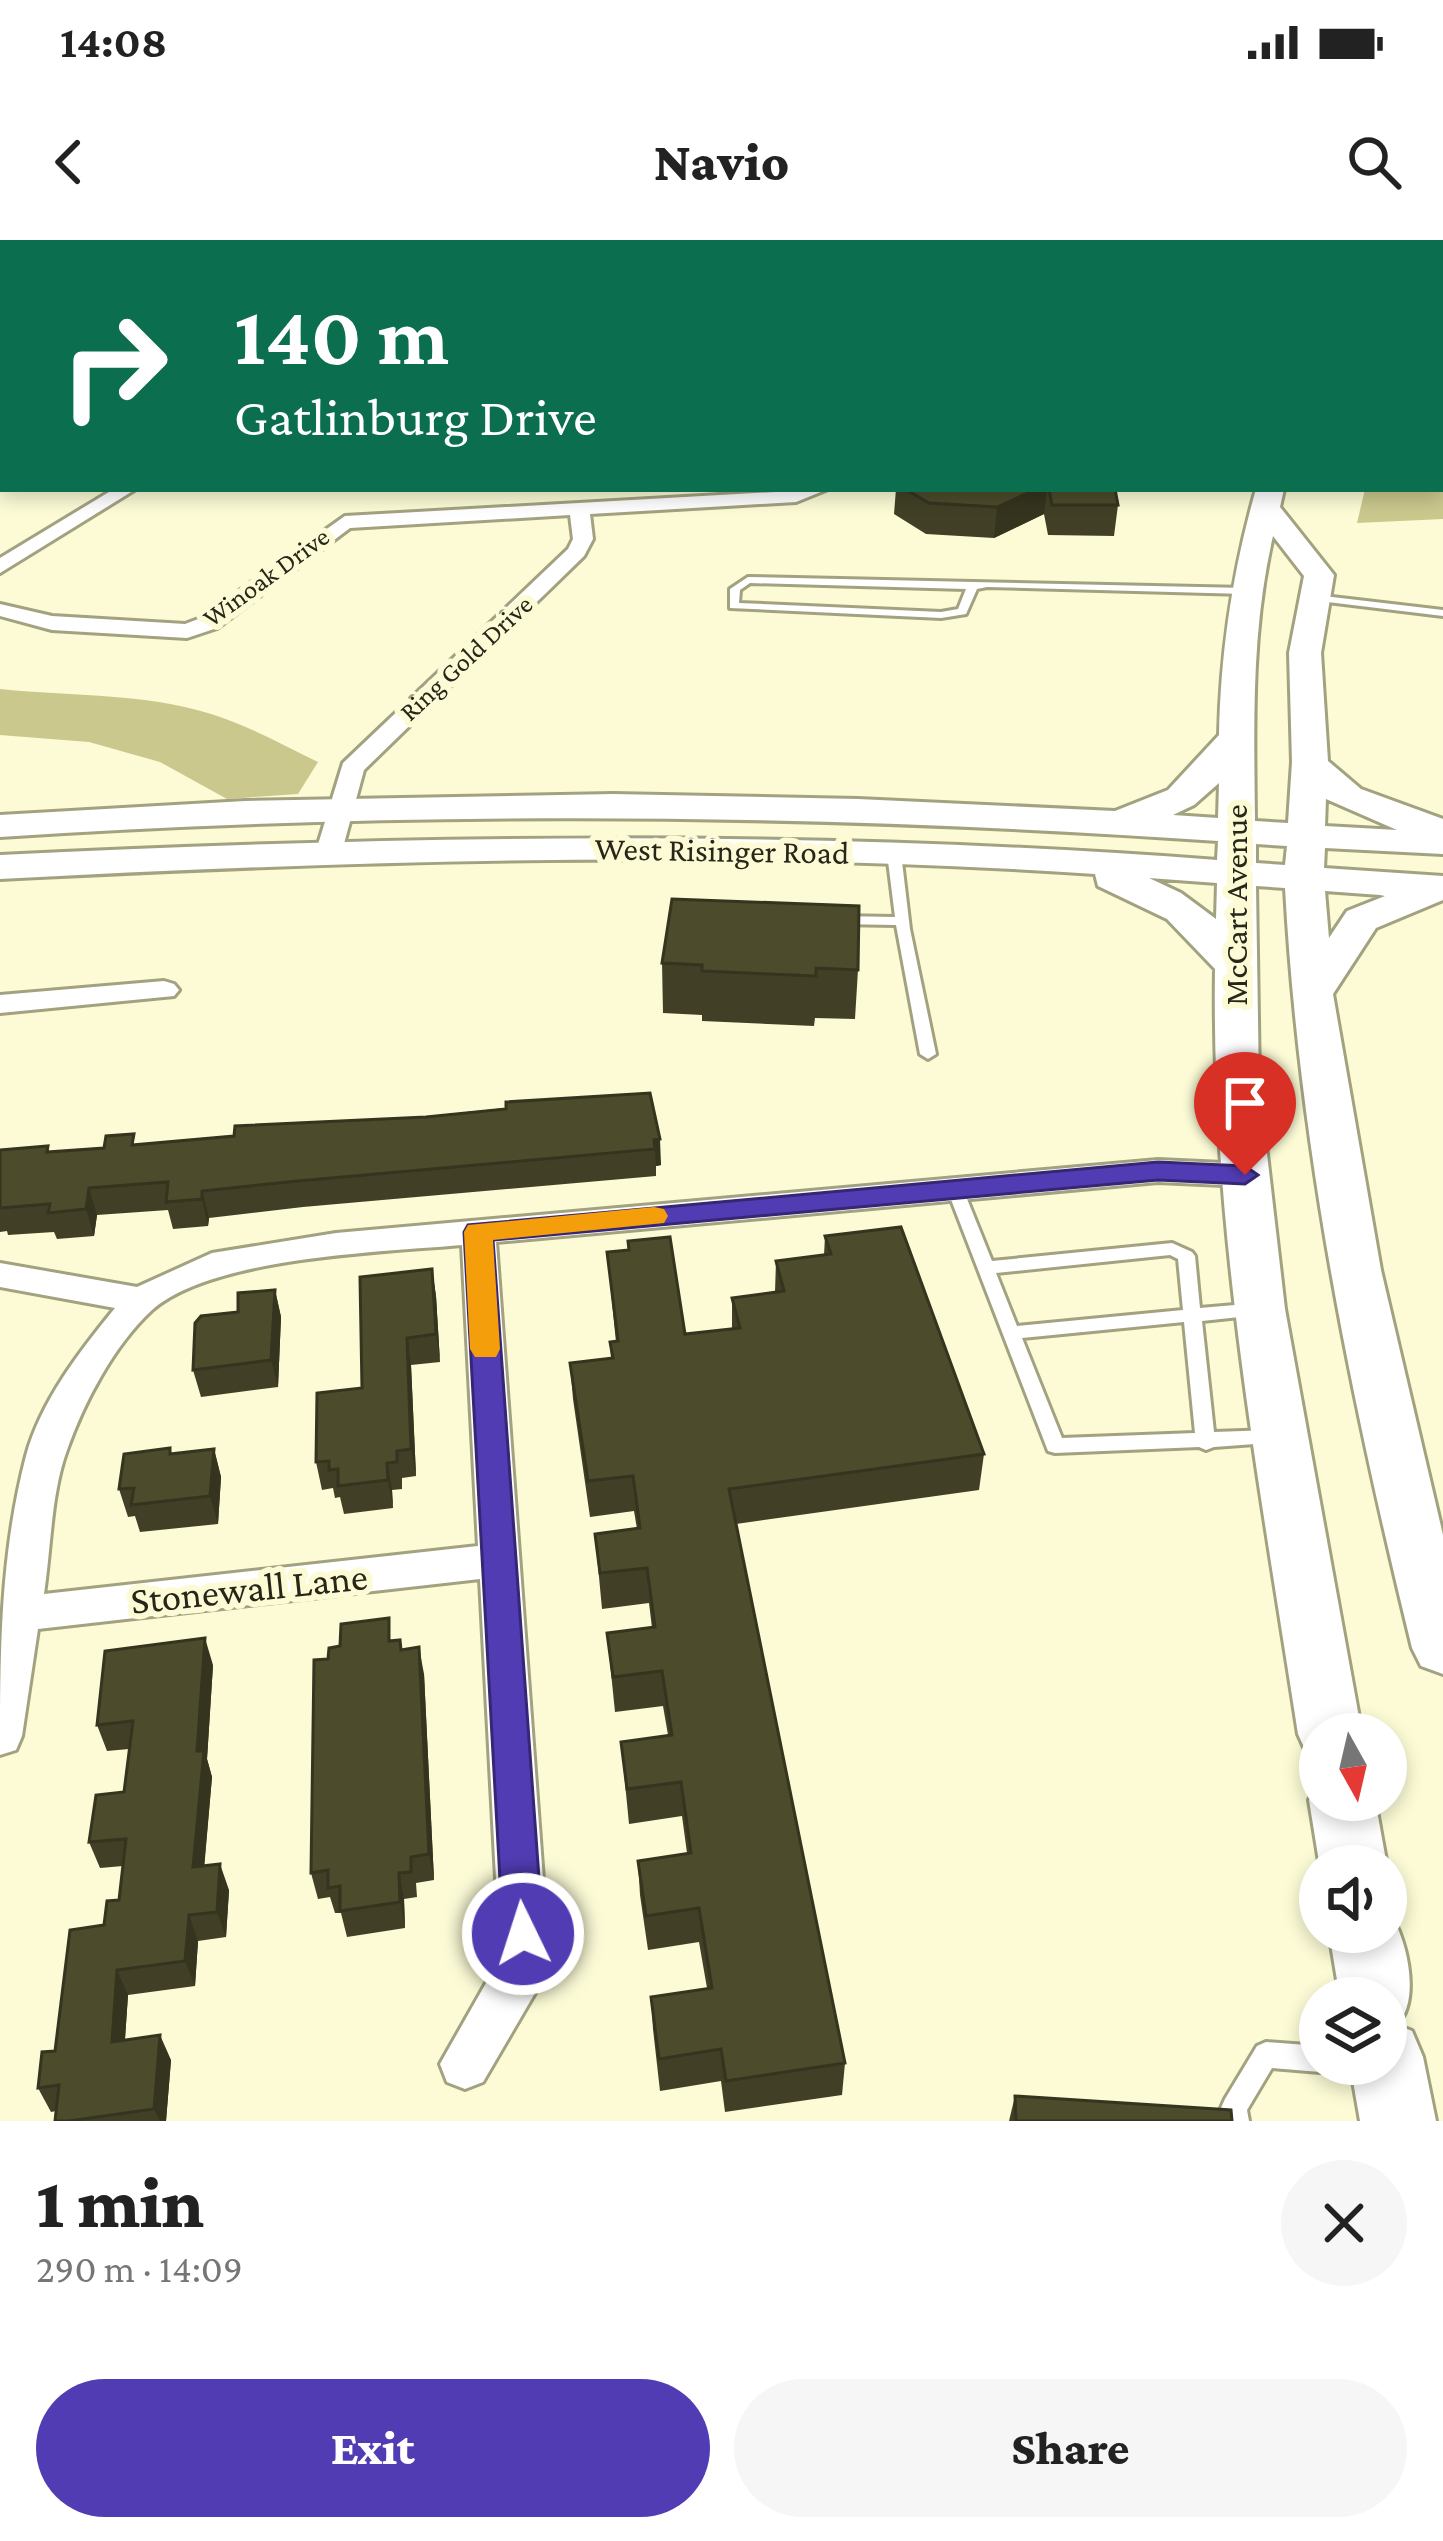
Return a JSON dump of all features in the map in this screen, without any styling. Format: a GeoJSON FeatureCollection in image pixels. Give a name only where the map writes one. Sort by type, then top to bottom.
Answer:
{"type":"FeatureCollection","features":[{"type":"Feature","properties":{"kind":"main road","name":"McCart Avenue"},"geometry":{"type":"LineString","coordinates":[[1267,496],[1245,591],[1237,658],[1236,1085],[1259,1309],[1327,1713]]}},
{"type":"Feature","properties":{"kind":"main road","name":"McCart Avenue"},"geometry":{"type":"LineString","coordinates":[[1267,496],[1318,575],[1305,653],[1310,762],[1305,858],[1312,994],[1356,1270],[1407,1509],[1443,1648]]}},
{"type":"Feature","properties":{"kind":"main road"},"geometry":{"type":"LineString","coordinates":[[1084,821],[1153,812],[1179,802],[1237,736]]}},
{"type":"Feature","properties":{"kind":"main road"},"geometry":{"type":"LineString","coordinates":[[1310,762],[1320,777],[1357,801],[1443,831]]}},
{"type":"Feature","properties":{"kind":"main road","name":"West Risinger Road"},"geometry":{"type":"LineString","coordinates":[[0,826],[338,808],[674,806],[1084,821],[1234,853]]}},
{"type":"Feature","properties":{"kind":"main road","name":"West Risinger Road"},"geometry":{"type":"LineString","coordinates":[[1305,858],[1443,844]]}},
{"type":"Feature","properties":{"kind":"main road","name":"West Risinger Road"},"geometry":{"type":"LineString","coordinates":[[0,867],[328,851],[543,848],[1025,859],[1234,853],[1305,858],[1442,888]]}},
{"type":"Feature","properties":{"kind":"main road"},"geometry":{"type":"LineString","coordinates":[[1025,859],[1145,889],[1206,926],[1234,965]]}},
{"type":"Feature","properties":{"kind":"main road"},"geometry":{"type":"LineString","coordinates":[[1312,994],[1361,920],[1442,888]]}},
{"type":"Feature","properties":{"kind":"main road"},"geometry":{"type":"LineString","coordinates":[[1391,2085],[1398,2121]]}},
{"type":"Feature","properties":{"kind":"street"},"geometry":{"type":"LineString","coordinates":[[0,567],[122,492]]}},
{"type":"Feature","properties":{"kind":"street","name":"Winoak Drive"},"geometry":{"type":"LineString","coordinates":[[0,610],[52,623],[188,631],[208,623],[345,522],[810,492]]}},
{"type":"Feature","properties":{"kind":"street","name":"Ring Gold Drive"},"geometry":{"type":"LineString","coordinates":[[328,851],[352,768],[577,552],[584,524],[579,507]]}},
{"type":"Feature","properties":{"kind":"street"},"geometry":{"type":"LineString","coordinates":[[0,1004],[164,990]]}},
{"type":"Feature","properties":{"kind":"street"},"geometry":{"type":"LineString","coordinates":[[0,1736],[10,1614],[46,1453],[85,1371],[141,1300],[212,1265],[336,1245],[1158,1171],[1245,1175]]}},
{"type":"Feature","properties":{"kind":"street"},"geometry":{"type":"LineString","coordinates":[[465,2065],[518,1976],[523,1934],[478,1232]]}},
{"type":"Feature","properties":{"kind":"street"},"geometry":{"type":"LineString","coordinates":[[0,1274],[141,1300]]}},
{"type":"Feature","properties":{"kind":"street","name":"Stonewall Lane"},"geometry":{"type":"LineString","coordinates":[[10,1614],[498,1560]]}},
{"type":"Feature","properties":{"kind":"lane"},"geometry":{"type":"LineString","coordinates":[[973,586],[962,611],[941,615],[734,606],[735,589],[748,580],[1245,591]]}},
{"type":"Feature","properties":{"kind":"lane"},"geometry":{"type":"LineString","coordinates":[[1315,598],[1443,613]]}},
{"type":"Feature","properties":{"kind":"lane"},"geometry":{"type":"LineString","coordinates":[[894,853],[928,1054]]}},
{"type":"Feature","properties":{"kind":"lane"},"geometry":{"type":"LineString","coordinates":[[823,919],[902,921]]}},
{"type":"Feature","properties":{"kind":"lane"},"geometry":{"type":"LineString","coordinates":[[955,1189],[1055,1446],[1281,1437]]}},
{"type":"Feature","properties":{"kind":"lane"},"geometry":{"type":"LineString","coordinates":[[985,1268],[1172,1249],[1186,1256],[1207,1443]]}},
{"type":"Feature","properties":{"kind":"lane"},"geometry":{"type":"LineString","coordinates":[[1010,1333],[1259,1309]]}},
{"type":"Feature","properties":{"kind":"lane"},"geometry":{"type":"LineString","coordinates":[[1236,2121],[1234,2108],[1266,2055],[1299,2057]]}},
{"type":"Feature","properties":{"kind":"shaded area"},"geometry":{"type":"Polygon","coordinates":[[[1364,492],[1443,492],[1443,519],[1357,523],[1364,492]]]}},
{"type":"Feature","properties":{"kind":"shaded area"},"geometry":{"type":"Polygon","coordinates":[[[0,689],[124,698],[197,710],[244,726],[318,762],[298,794],[227,799],[160,762],[89,742],[0,735],[0,689]]]}},
{"type":"Feature","properties":{"kind":"building"},"geometry":{"type":"Polygon","coordinates":[[[910,492],[1030,492],[997,507],[929,503],[910,492]]]}},
{"type":"Feature","properties":{"kind":"building"},"geometry":{"type":"Polygon","coordinates":[[[1050,492],[1116,492],[1118,505],[1052,505],[1050,492]]]}},
{"type":"Feature","properties":{"kind":"building"},"geometry":{"type":"Polygon","coordinates":[[[672,899],[859,906],[858,970],[816,968],[816,976],[702,971],[702,965],[662,963],[672,899]]]}},
{"type":"Feature","properties":{"kind":"building"},"geometry":{"type":"Polygon","coordinates":[[[650,1093],[660,1139],[654,1140],[655,1149],[202,1191],[202,1199],[166,1202],[168,1182],[89,1188],[86,1209],[48,1213],[50,1204],[0,1208],[0,1150],[104,1148],[106,1136],[134,1134],[132,1145],[234,1136],[235,1126],[426,1117],[506,1109],[506,1102],[650,1093]]]}},
{"type":"Feature","properties":{"kind":"building"},"geometry":{"type":"Polygon","coordinates":[[[901,1227],[984,1454],[729,1489],[845,2063],[726,2081],[721,2049],[659,2059],[651,1997],[712,1988],[699,1908],[646,1916],[638,1861],[691,1853],[681,1782],[627,1789],[621,1742],[672,1735],[662,1671],[613,1677],[607,1633],[655,1627],[647,1568],[600,1573],[595,1534],[640,1528],[633,1476],[588,1481],[570,1363],[613,1358],[610,1342],[618,1341],[607,1252],[629,1250],[628,1241],[670,1237],[685,1334],[740,1328],[732,1298],[784,1291],[776,1261],[831,1254],[825,1236],[901,1227]]]}},
{"type":"Feature","properties":{"kind":"building"},"geometry":{"type":"Polygon","coordinates":[[[432,1269],[436,1334],[407,1338],[411,1449],[397,1451],[397,1462],[387,1463],[388,1480],[338,1486],[338,1469],[329,1470],[329,1461],[316,1462],[317,1393],[362,1388],[360,1277],[432,1269]]]}},
{"type":"Feature","properties":{"kind":"building"},"geometry":{"type":"Polygon","coordinates":[[[275,1290],[271,1360],[193,1370],[195,1323],[201,1316],[238,1312],[238,1293],[275,1290]]]}},
{"type":"Feature","properties":{"kind":"building"},"geometry":{"type":"Polygon","coordinates":[[[170,1448],[170,1454],[214,1449],[210,1496],[131,1505],[134,1488],[119,1489],[124,1454],[170,1448]]]}},
{"type":"Feature","properties":{"kind":"building"},"geometry":{"type":"Polygon","coordinates":[[[389,1618],[389,1641],[400,1640],[401,1650],[419,1647],[429,1854],[411,1857],[411,1872],[399,1873],[400,1902],[340,1911],[340,1886],[328,1888],[328,1870],[311,1873],[314,1660],[328,1659],[329,1648],[340,1646],[341,1624],[389,1618]]]}},
{"type":"Feature","properties":{"kind":"building"},"geometry":{"type":"Polygon","coordinates":[[[205,1638],[197,1751],[204,1751],[193,1867],[220,1864],[217,1912],[189,1915],[185,1961],[117,1970],[112,2042],[160,2035],[154,2109],[55,2121],[59,2085],[38,2088],[42,2052],[55,2051],[70,1930],[104,1925],[107,1901],[119,1900],[126,1839],[89,1842],[96,1795],[124,1792],[133,1721],[97,1725],[105,1651],[205,1638]]]}},
{"type":"Feature","properties":{"kind":"building"},"geometry":{"type":"Polygon","coordinates":[[[1015,2096],[1231,2110],[1232,2121],[1016,2121],[1015,2096]]]}},
{"type":"Feature","properties":{"kind":"slow traffic"},"geometry":{"type":"LineString","coordinates":[[485,1349],[478,1232],[654,1216]]}},
{"type":"Feature","properties":{"kind":"route"},"geometry":{"type":"LineString","coordinates":[[523,1934],[478,1232],[1158,1171],[1245,1175]]}}]}
